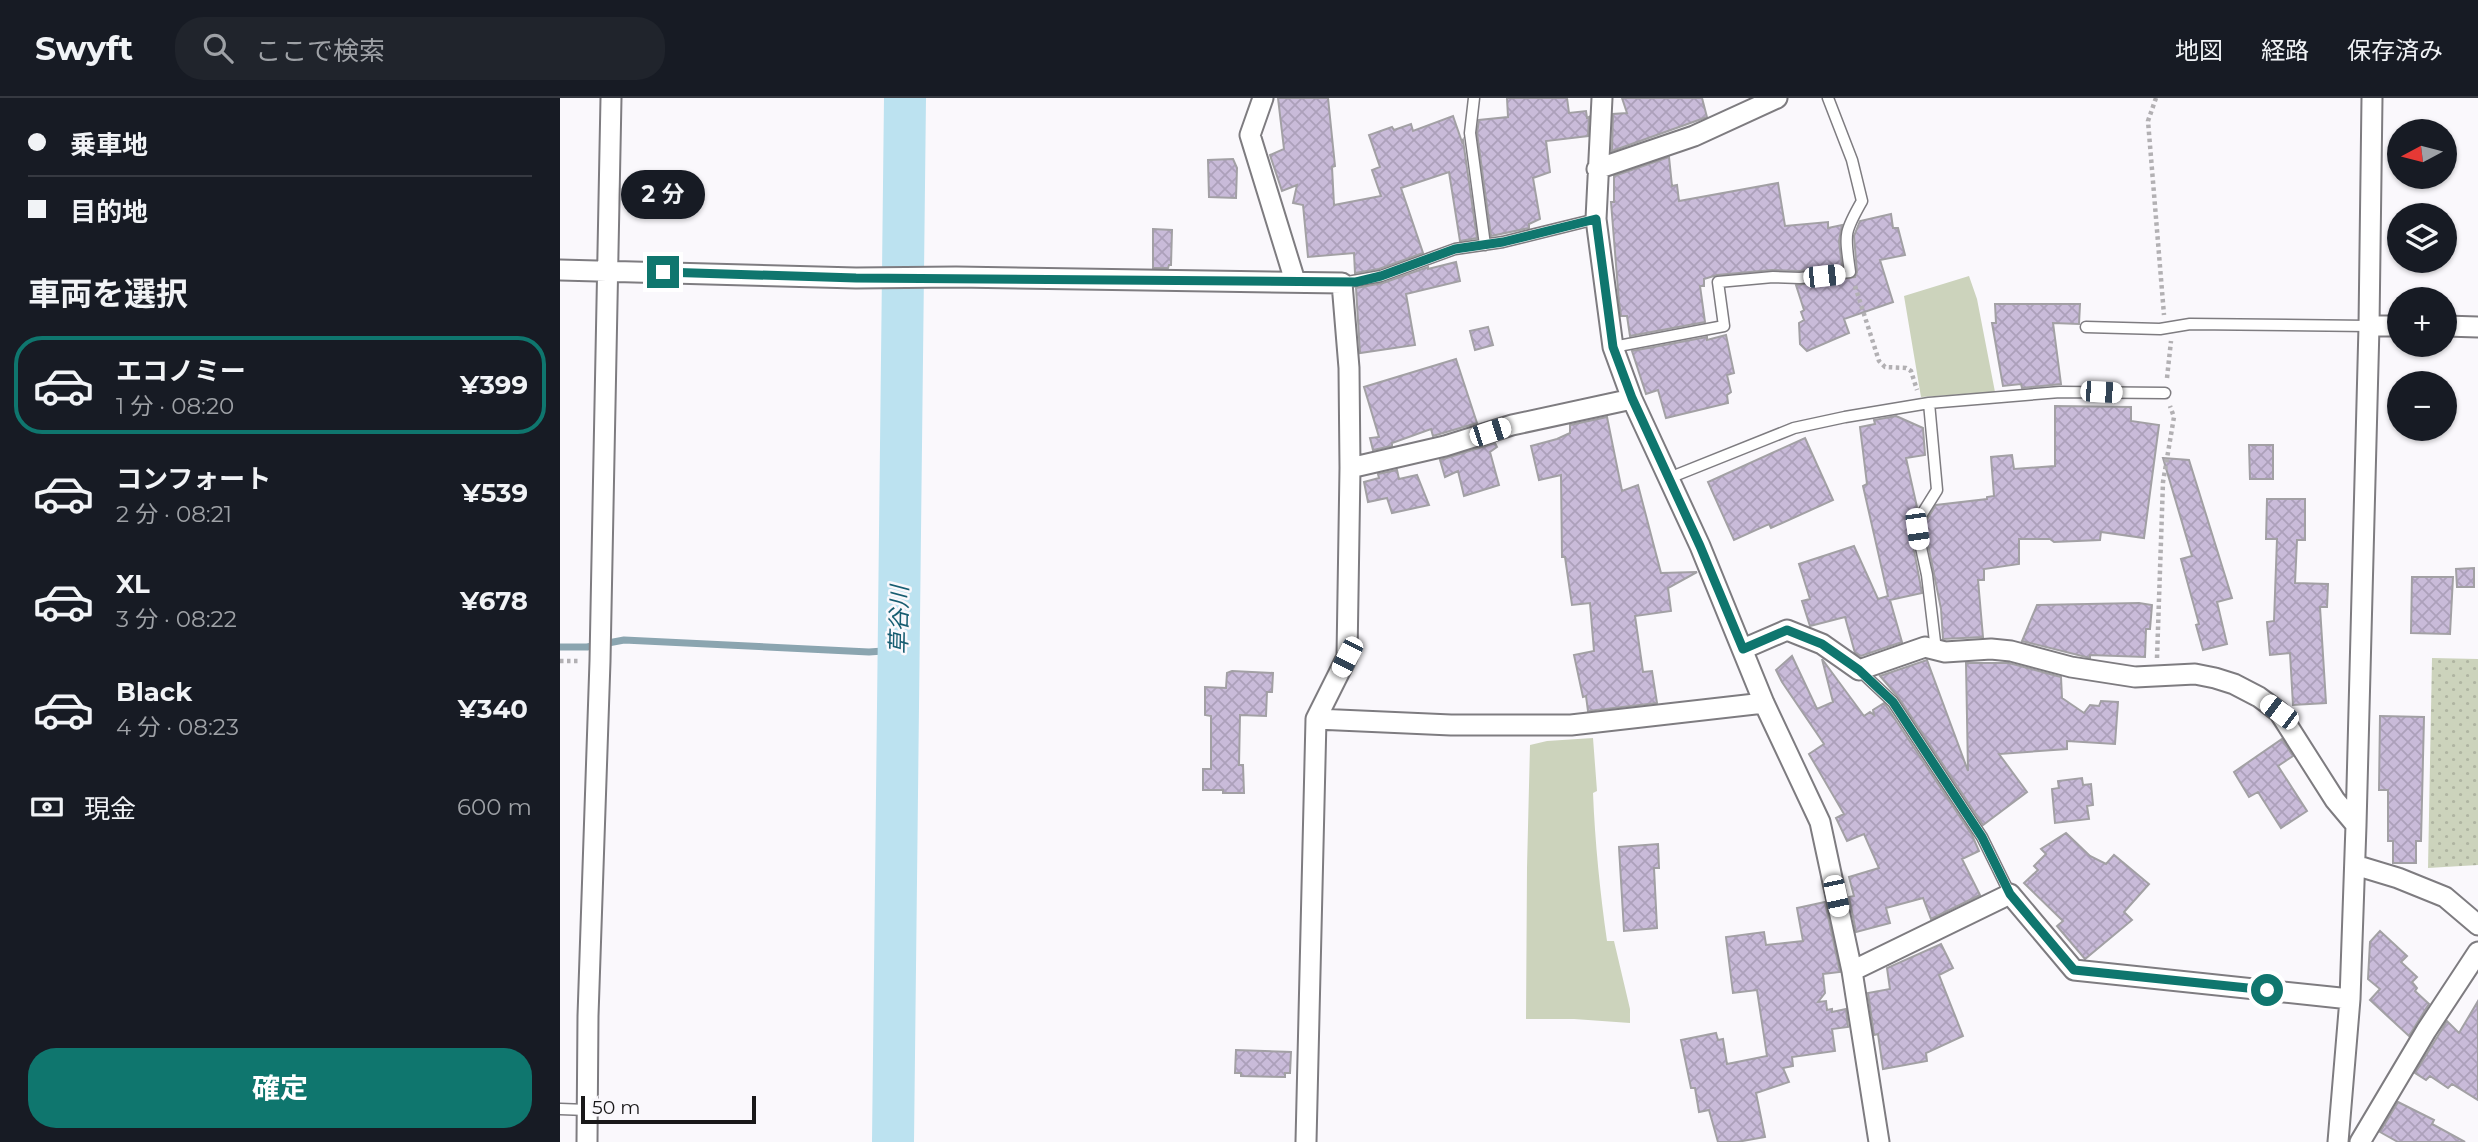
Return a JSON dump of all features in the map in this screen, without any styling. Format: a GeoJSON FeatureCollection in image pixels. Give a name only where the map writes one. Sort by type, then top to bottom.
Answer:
{"type":"FeatureCollection","features":[{"type":"Feature","properties":{"kind":"street"},"geometry":{"type":"LineString","coordinates":[[587,1142],[611,98]]}},
{"type":"Feature","properties":{"kind":"street"},"geometry":{"type":"LineString","coordinates":[[1263,98],[1250,135],[1294,281]]}},
{"type":"Feature","properties":{"kind":"street"},"geometry":{"type":"LineString","coordinates":[[1602,98],[1596,219],[1613,347],[1632,398],[1700,546],[1764,703],[1820,822],[1852,971],[1880,1142]]}},
{"type":"Feature","properties":{"kind":"street"},"geometry":{"type":"LineString","coordinates":[[1597,169],[1694,135],[1777,98]]}},
{"type":"Feature","properties":{"kind":"street"},"geometry":{"type":"LineString","coordinates":[[2338,1142],[2350,999],[2355,865],[2372,98]]}},
{"type":"Feature","properties":{"kind":"street"},"geometry":{"type":"LineString","coordinates":[[560,270],[856,278],[1342,283],[1349,368],[1347,657],[1316,719],[1307,1142]]}},
{"type":"Feature","properties":{"kind":"street"},"geometry":{"type":"LineString","coordinates":[[2369,326],[2387,326]]}},
{"type":"Feature","properties":{"kind":"street"},"geometry":{"type":"LineString","coordinates":[[2457,326],[2478,327]]}},
{"type":"Feature","properties":{"kind":"street"},"geometry":{"type":"LineString","coordinates":[[1350,468],[1445,446],[1512,425],[1632,398]]}},
{"type":"Feature","properties":{"kind":"street"},"geometry":{"type":"LineString","coordinates":[[1743,649],[1787,630],[1822,644],[1859,670],[1925,647],[1945,652],[1991,649],[2011,651],[2071,667],[2135,677],[2195,674],[2234,684],[2259,697],[2279,712],[2335,800],[2356,825]]}},
{"type":"Feature","properties":{"kind":"street"},"geometry":{"type":"LineString","coordinates":[[1316,719],[1451,725],[1571,725],[1764,703]]}},
{"type":"Feature","properties":{"kind":"street"},"geometry":{"type":"LineString","coordinates":[[2355,865],[2398,878],[2445,897],[2478,925]]}},
{"type":"Feature","properties":{"kind":"street"},"geometry":{"type":"LineString","coordinates":[[1852,971],[2010,894],[2074,970],[2350,999]]}},
{"type":"Feature","properties":{"kind":"street"},"geometry":{"type":"LineString","coordinates":[[2360,1142],[2426,1031],[2478,952]]}},
{"type":"Feature","properties":{"kind":"lane"},"geometry":{"type":"LineString","coordinates":[[1474,98],[1471,142],[1485,244]]}},
{"type":"Feature","properties":{"kind":"lane"},"geometry":{"type":"LineString","coordinates":[[1613,347],[1724,326],[1718,282],[1773,277],[1801,278],[1850,272],[1846,235],[1850,218],[1862,201],[1852,160],[1828,98]]}},
{"type":"Feature","properties":{"kind":"lane"},"geometry":{"type":"LineString","coordinates":[[1342,283],[1381,276],[1455,249],[1596,219]]}},
{"type":"Feature","properties":{"kind":"lane"},"geometry":{"type":"LineString","coordinates":[[2086,327],[2160,329],[2190,324],[2369,326]]}},
{"type":"Feature","properties":{"kind":"lane"},"geometry":{"type":"LineString","coordinates":[[1669,478],[1794,428],[1924,404],[2060,392],[2165,393]]}},
{"type":"Feature","properties":{"kind":"lane"},"geometry":{"type":"LineString","coordinates":[[1924,404],[1937,490],[1917,522],[1917,529],[1928,584],[1936,651]]}},
{"type":"Feature","properties":{"kind":"lane"},"geometry":{"type":"LineString","coordinates":[[1859,670],[1893,702],[1982,837],[2010,894]]}},
{"type":"Feature","properties":{"kind":"lane"},"geometry":{"type":"LineString","coordinates":[[560,1109],[587,1110]]}},
{"type":"Feature","properties":{"kind":"path"},"geometry":{"type":"LineString","coordinates":[[1850,272],[1879,361],[1885,367],[1906,368],[1911,371],[1924,404]]}},
{"type":"Feature","properties":{"kind":"green space"},"geometry":{"type":"Polygon","coordinates":[[[1969,276],[1977,299],[1995,392],[1921,397],[1904,296],[1969,276]]]}},
{"type":"Feature","properties":{"kind":"green space"},"geometry":{"type":"Polygon","coordinates":[[[2432,658],[2478,659],[2478,865],[2428,868],[2432,658]]]}},
{"type":"Feature","properties":{"kind":"green space"},"geometry":{"type":"Polygon","coordinates":[[[1593,738],[1597,791],[1593,793],[1594,811],[1604,923],[1607,941],[1614,941],[1630,1009],[1630,1023],[1526,1019],[1530,745],[1593,738]]]}},
{"type":"Feature","properties":{"kind":"building"},"geometry":{"type":"Polygon","coordinates":[[[1278,98],[1328,98],[1335,166],[1332,167],[1334,205],[1381,196],[1372,170],[1380,167],[1369,135],[1411,124],[1413,131],[1453,116],[1462,142],[1463,140],[1477,238],[1460,241],[1449,172],[1401,188],[1423,253],[1379,269],[1355,273],[1354,253],[1308,257],[1303,205],[1293,203],[1297,185],[1282,191],[1270,155],[1284,149],[1278,98]]]}},
{"type":"Feature","properties":{"kind":"building"},"geometry":{"type":"Polygon","coordinates":[[[1507,98],[1567,98],[1569,113],[1586,111],[1587,118],[1589,117],[1588,136],[1546,141],[1550,172],[1533,178],[1540,219],[1529,224],[1529,228],[1491,236],[1477,133],[1479,120],[1508,117],[1507,98]]]}},
{"type":"Feature","properties":{"kind":"building"},"geometry":{"type":"Polygon","coordinates":[[[1622,98],[1702,98],[1707,117],[1612,151],[1613,114],[1627,113],[1622,98]]]}},
{"type":"Feature","properties":{"kind":"building"},"geometry":{"type":"Polygon","coordinates":[[[1669,157],[1672,186],[1677,185],[1679,201],[1778,183],[1785,226],[1828,222],[1828,228],[1842,225],[1839,241],[1842,266],[1717,275],[1704,279],[1704,286],[1700,286],[1705,322],[1630,336],[1627,316],[1621,316],[1619,302],[1611,202],[1614,202],[1614,176],[1669,157]]]}},
{"type":"Feature","properties":{"kind":"building"},"geometry":{"type":"Polygon","coordinates":[[[1233,159],[1237,168],[1236,198],[1209,197],[1208,160],[1233,159]]]}},
{"type":"Feature","properties":{"kind":"building"},"geometry":{"type":"Polygon","coordinates":[[[1891,214],[1893,228],[1898,228],[1905,255],[1880,260],[1893,302],[1844,319],[1849,333],[1807,351],[1800,344],[1799,323],[1804,320],[1801,312],[1804,310],[1796,285],[1855,277],[1857,272],[1854,236],[1860,221],[1891,214]]]}},
{"type":"Feature","properties":{"kind":"building"},"geometry":{"type":"Polygon","coordinates":[[[1153,229],[1172,230],[1171,265],[1168,268],[1153,268],[1153,229]]]}},
{"type":"Feature","properties":{"kind":"building"},"geometry":{"type":"Polygon","coordinates":[[[1456,262],[1460,281],[1406,294],[1415,345],[1360,353],[1356,288],[1383,283],[1428,267],[1456,262]]]}},
{"type":"Feature","properties":{"kind":"building"},"geometry":{"type":"Polygon","coordinates":[[[1995,304],[2080,304],[2079,324],[2053,323],[2061,384],[2022,388],[2021,384],[2003,386],[1992,323],[1996,323],[1995,304]]]}},
{"type":"Feature","properties":{"kind":"building"},"geometry":{"type":"Polygon","coordinates":[[[1488,327],[1493,345],[1475,350],[1470,331],[1488,327]]]}},
{"type":"Feature","properties":{"kind":"building"},"geometry":{"type":"Polygon","coordinates":[[[1726,335],[1734,373],[1727,375],[1731,392],[1727,395],[1728,403],[1666,418],[1658,390],[1646,394],[1632,351],[1726,335]]]}},
{"type":"Feature","properties":{"kind":"building"},"geometry":{"type":"Polygon","coordinates":[[[1456,359],[1477,423],[1433,436],[1431,429],[1392,443],[1392,446],[1373,450],[1370,438],[1379,437],[1364,387],[1456,359]]]}},
{"type":"Feature","properties":{"kind":"building"},"geometry":{"type":"Polygon","coordinates":[[[2055,406],[2131,407],[2131,421],[2159,425],[2144,538],[2101,532],[2100,540],[2054,542],[2050,539],[2019,539],[2019,564],[1984,569],[1984,580],[1978,580],[1983,637],[1943,639],[1941,609],[1924,524],[1936,505],[1994,496],[1991,457],[2012,455],[2014,469],[2055,466],[2055,406]]]}},
{"type":"Feature","properties":{"kind":"building"},"geometry":{"type":"Polygon","coordinates":[[[1896,416],[1923,428],[1925,455],[1906,458],[1917,507],[1910,519],[1910,529],[1922,593],[1890,600],[1902,642],[1861,656],[1855,653],[1845,617],[1810,626],[1802,601],[1810,599],[1799,564],[1854,546],[1878,599],[1888,596],[1863,486],[1867,484],[1860,427],[1875,424],[1874,420],[1896,416]]]}},
{"type":"Feature","properties":{"kind":"building"},"geometry":{"type":"Polygon","coordinates":[[[1607,417],[1622,491],[1638,485],[1661,573],[1697,572],[1668,588],[1671,611],[1635,616],[1643,672],[1652,671],[1657,703],[1588,711],[1574,655],[1594,651],[1590,603],[1572,605],[1565,557],[1562,557],[1561,475],[1539,480],[1531,446],[1570,433],[1570,425],[1607,417]]]}},
{"type":"Feature","properties":{"kind":"building"},"geometry":{"type":"Polygon","coordinates":[[[1805,438],[1833,500],[1771,528],[1769,524],[1734,540],[1708,482],[1805,438]]]}},
{"type":"Feature","properties":{"kind":"building"},"geometry":{"type":"Polygon","coordinates":[[[1495,443],[1497,447],[1490,452],[1499,485],[1464,496],[1458,471],[1445,477],[1440,460],[1495,443]]]}},
{"type":"Feature","properties":{"kind":"building"},"geometry":{"type":"Polygon","coordinates":[[[2249,445],[2273,445],[2273,479],[2250,479],[2249,445]]]}},
{"type":"Feature","properties":{"kind":"building"},"geometry":{"type":"Polygon","coordinates":[[[2163,458],[2189,460],[2232,598],[2217,602],[2227,644],[2203,650],[2196,625],[2199,624],[2181,559],[2192,556],[2163,458]]]}},
{"type":"Feature","properties":{"kind":"building"},"geometry":{"type":"Polygon","coordinates":[[[1397,470],[1399,479],[1417,475],[1429,505],[1392,513],[1387,498],[1368,502],[1364,482],[1379,478],[1378,474],[1397,470]]]}},
{"type":"Feature","properties":{"kind":"building"},"geometry":{"type":"Polygon","coordinates":[[[2267,499],[2305,499],[2305,540],[2297,540],[2295,583],[2328,584],[2327,607],[2320,607],[2326,703],[2293,705],[2290,653],[2270,655],[2267,622],[2274,621],[2277,539],[2266,539],[2267,499]]]}},
{"type":"Feature","properties":{"kind":"building"},"geometry":{"type":"Polygon","coordinates":[[[2474,568],[2474,587],[2457,587],[2456,569],[2474,568]]]}},
{"type":"Feature","properties":{"kind":"building"},"geometry":{"type":"Polygon","coordinates":[[[2412,577],[2453,577],[2450,634],[2411,633],[2412,577]]]}},
{"type":"Feature","properties":{"kind":"building"},"geometry":{"type":"Polygon","coordinates":[[[2037,605],[2152,605],[2150,629],[2146,629],[2145,657],[2090,655],[2090,658],[2022,641],[2037,605]]]}},
{"type":"Feature","properties":{"kind":"building"},"geometry":{"type":"Polygon","coordinates":[[[1792,656],[1817,709],[1833,702],[1822,659],[1864,716],[1870,712],[1874,715],[1873,710],[1884,703],[1972,835],[1979,851],[1962,859],[1980,895],[1931,919],[1923,898],[1886,908],[1890,923],[1856,932],[1849,897],[1854,896],[1849,877],[1879,868],[1864,834],[1847,841],[1836,818],[1844,814],[1809,754],[1824,744],[1776,670],[1792,656]]]}},
{"type":"Feature","properties":{"kind":"building"},"geometry":{"type":"Polygon","coordinates":[[[1927,660],[1968,771],[1966,663],[2009,663],[2061,677],[2062,698],[2084,713],[2090,705],[2099,706],[2101,701],[2118,702],[2115,744],[2067,741],[2067,749],[1999,754],[2027,792],[1983,825],[1899,698],[1880,676],[1927,660]]]}},
{"type":"Feature","properties":{"kind":"building"},"geometry":{"type":"Polygon","coordinates":[[[1227,673],[1273,673],[1272,692],[1267,692],[1266,716],[1240,715],[1239,765],[1243,765],[1244,793],[1203,790],[1203,769],[1211,769],[1211,716],[1205,715],[1205,687],[1226,688],[1227,673]]]}},
{"type":"Feature","properties":{"kind":"building"},"geometry":{"type":"Polygon","coordinates":[[[2380,716],[2424,717],[2421,841],[2416,841],[2416,863],[2393,863],[2393,841],[2388,841],[2388,790],[2379,790],[2380,716]]]}},
{"type":"Feature","properties":{"kind":"building"},"geometry":{"type":"Polygon","coordinates":[[[2282,739],[2293,756],[2278,766],[2307,811],[2281,828],[2258,792],[2249,797],[2234,772],[2282,739]]]}},
{"type":"Feature","properties":{"kind":"building"},"geometry":{"type":"Polygon","coordinates":[[[2082,778],[2083,785],[2091,784],[2093,805],[2087,806],[2089,819],[2055,823],[2052,789],[2059,788],[2058,781],[2082,778]]]}},
{"type":"Feature","properties":{"kind":"building"},"geometry":{"type":"Polygon","coordinates":[[[2066,833],[2090,856],[2106,864],[2114,855],[2149,884],[2124,912],[2132,920],[2085,959],[2057,926],[2063,921],[2024,883],[2038,870],[2034,866],[2046,854],[2041,849],[2066,833]]]}},
{"type":"Feature","properties":{"kind":"building"},"geometry":{"type":"Polygon","coordinates":[[[1658,844],[1659,868],[1654,868],[1657,928],[1624,931],[1619,847],[1658,844]]]}},
{"type":"Feature","properties":{"kind":"building"},"geometry":{"type":"Polygon","coordinates":[[[1825,902],[1840,972],[1823,974],[1825,993],[1818,1002],[1826,1001],[1827,1010],[1832,1009],[1832,1012],[1846,1009],[1848,1027],[1832,1029],[1835,1051],[1792,1057],[1793,1066],[1783,1068],[1789,1082],[1756,1093],[1765,1137],[1718,1142],[1709,1110],[1699,1112],[1681,1040],[1716,1033],[1718,1040],[1723,1039],[1727,1064],[1767,1056],[1757,990],[1733,993],[1726,937],[1764,932],[1766,945],[1803,941],[1797,908],[1825,902]]]}},
{"type":"Feature","properties":{"kind":"building"},"geometry":{"type":"Polygon","coordinates":[[[2380,931],[2407,956],[2401,962],[2417,977],[2412,982],[2417,988],[2415,991],[2429,1004],[2409,1036],[2370,1000],[2380,989],[2368,979],[2370,942],[2380,931]]]}},
{"type":"Feature","properties":{"kind":"building"},"geometry":{"type":"Polygon","coordinates":[[[1941,944],[1953,968],[1939,975],[1963,1036],[1926,1053],[1927,1061],[1883,1069],[1878,1034],[1874,1035],[1868,993],[1890,989],[1887,968],[1941,944]]]}},
{"type":"Feature","properties":{"kind":"building"},"geometry":{"type":"Polygon","coordinates":[[[2478,1001],[2478,1100],[2452,1084],[2448,1088],[2430,1076],[2426,1080],[2415,1073],[2447,1021],[2459,1033],[2478,1001]]]}},
{"type":"Feature","properties":{"kind":"building"},"geometry":{"type":"Polygon","coordinates":[[[1236,1050],[1291,1052],[1290,1073],[1285,1073],[1285,1077],[1241,1076],[1241,1073],[1235,1073],[1236,1050]]]}},
{"type":"Feature","properties":{"kind":"building"},"geometry":{"type":"Polygon","coordinates":[[[2398,1102],[2434,1120],[2432,1124],[2465,1142],[2398,1142],[2380,1132],[2398,1102]]]}},
{"type":"Feature","properties":{"kind":"waterway","name":"草谷川"},"geometry":{"type":"LineString","coordinates":[[893,1142],[905,98]]}},
{"type":"Feature","properties":{"kind":"waterway"},"geometry":{"type":"LineString","coordinates":[[560,647],[587,647],[624,640],[869,652],[897,650]]}},
{"type":"Feature","properties":{"kind":"route"},"geometry":{"type":"LineString","coordinates":[[663,272],[856,278],[1342,283],[1381,276],[1455,249],[1503,242],[1596,219],[1613,347],[1632,398],[1700,546],[1743,649],[1787,630],[1822,644],[1859,670],[1893,702],[1982,837],[2010,894],[2074,970],[2267,990]]}}]}
